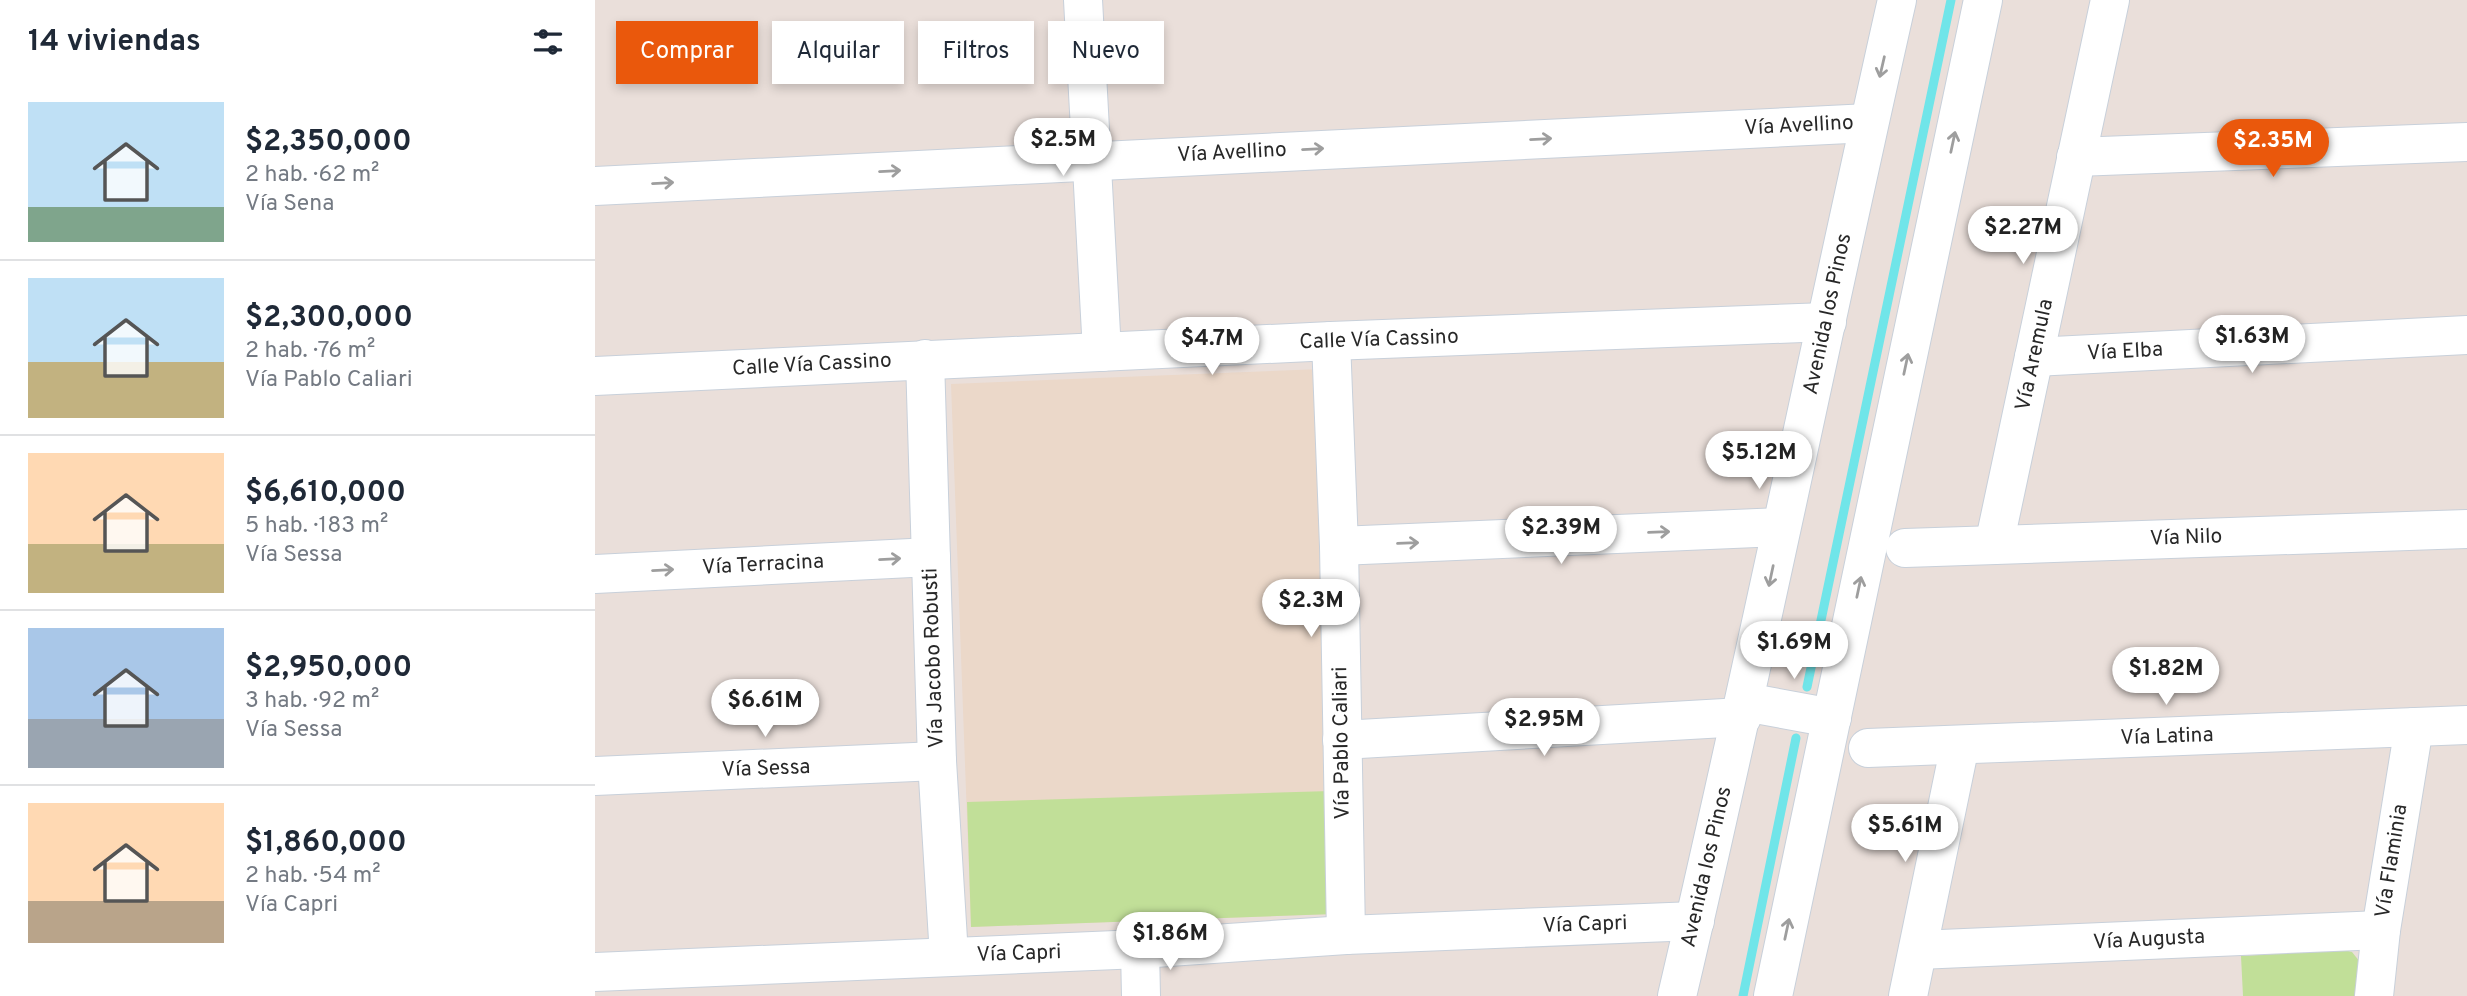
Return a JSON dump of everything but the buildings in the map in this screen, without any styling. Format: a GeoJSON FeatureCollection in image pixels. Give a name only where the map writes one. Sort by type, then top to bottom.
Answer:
{"type":"FeatureCollection","features":[{"type":"Feature","properties":{"kind":"street"},"geometry":{"type":"LineString","coordinates":[[1083,0],[1102,352]]}},
{"type":"Feature","properties":{"kind":"street","name":"Avenida los Pinos"},"geometry":{"type":"LineString","coordinates":[[1677,996],[1744,709],[1781,527],[1898,0]]}},
{"type":"Feature","properties":{"kind":"street"},"geometry":{"type":"LineString","coordinates":[[1773,996],[1983,0]]}},
{"type":"Feature","properties":{"kind":"street","name":"Vía Aremula"},"geometry":{"type":"LineString","coordinates":[[1994,545],[2110,0]]}},
{"type":"Feature","properties":{"kind":"street","name":"Vía Avellino"},"geometry":{"type":"LineString","coordinates":[[595,186],[1870,123]]}},
{"type":"Feature","properties":{"kind":"street"},"geometry":{"type":"LineString","coordinates":[[2077,157],[2467,142]]}},
{"type":"Feature","properties":{"kind":"street","name":"Calle Vía Cassino"},"geometry":{"type":"LineString","coordinates":[[595,376],[1331,341],[1827,323]]}},
{"type":"Feature","properties":{"kind":"street","name":"Vía Elba"},"geometry":{"type":"LineString","coordinates":[[2034,356],[2467,335]]}},
{"type":"Feature","properties":{"kind":"street","name":"Vía Pablo Caliari"},"geometry":{"type":"LineString","coordinates":[[1331,341],[1339,545],[1346,935]]}},
{"type":"Feature","properties":{"kind":"street","name":"Vía Jacobo Robusti"},"geometry":{"type":"LineString","coordinates":[[925,359],[937,761],[949,956]]}},
{"type":"Feature","properties":{"kind":"street","name":"Vía Nilo"},"geometry":{"type":"LineString","coordinates":[[1905,548],[2466,526]]}},
{"type":"Feature","properties":{"kind":"street"},"geometry":{"type":"LineString","coordinates":[[1339,545],[1781,527]]}},
{"type":"Feature","properties":{"kind":"street","name":"Vía Terracina"},"geometry":{"type":"LineString","coordinates":[[595,574],[931,557]]}},
{"type":"Feature","properties":{"kind":"street"},"geometry":{"type":"LineString","coordinates":[[1342,740],[1744,709],[1832,718]]}},
{"type":"Feature","properties":{"kind":"street","name":"Vía Latina"},"geometry":{"type":"LineString","coordinates":[[1868,748],[2467,725]]}},
{"type":"Feature","properties":{"kind":"street","name":"Vía Flaminia"},"geometry":{"type":"LineString","coordinates":[[2374,996],[2381,930],[2414,727]]}},
{"type":"Feature","properties":{"kind":"street"},"geometry":{"type":"LineString","coordinates":[[1908,996],[1960,745]]}},
{"type":"Feature","properties":{"kind":"street","name":"Vía Sessa"},"geometry":{"type":"LineString","coordinates":[[595,776],[937,761]]}},
{"type":"Feature","properties":{"kind":"street","name":"Vía Capri"},"geometry":{"type":"LineString","coordinates":[[595,972],[1140,949],[1346,935],[1695,921]]}},
{"type":"Feature","properties":{"kind":"street","name":"Vía Augusta"},"geometry":{"type":"LineString","coordinates":[[1918,950],[2381,930]]}},
{"type":"Feature","properties":{"kind":"street"},"geometry":{"type":"LineString","coordinates":[[1140,949],[1141,996]]}},
{"type":"Feature","properties":{"kind":"shaded area"},"geometry":{"type":"Polygon","coordinates":[[[1322,369],[1334,914],[971,927],[951,384],[1322,369]]]}},
{"type":"Feature","properties":{"kind":"green space"},"geometry":{"type":"Polygon","coordinates":[[[1331,791],[1334,914],[971,927],[967,802],[1331,791]]]}},
{"type":"Feature","properties":{"kind":"green space"},"geometry":{"type":"Polygon","coordinates":[[[2344,950],[2352,952],[2360,962],[2356,996],[2243,996],[2241,956],[2344,950]]]}},
{"type":"Feature","properties":{"kind":"waterway"},"geometry":{"type":"LineString","coordinates":[[1807,687],[1951,0]]}},
{"type":"Feature","properties":{"kind":"waterway"},"geometry":{"type":"LineString","coordinates":[[1743,996],[1796,738]]}}]}
